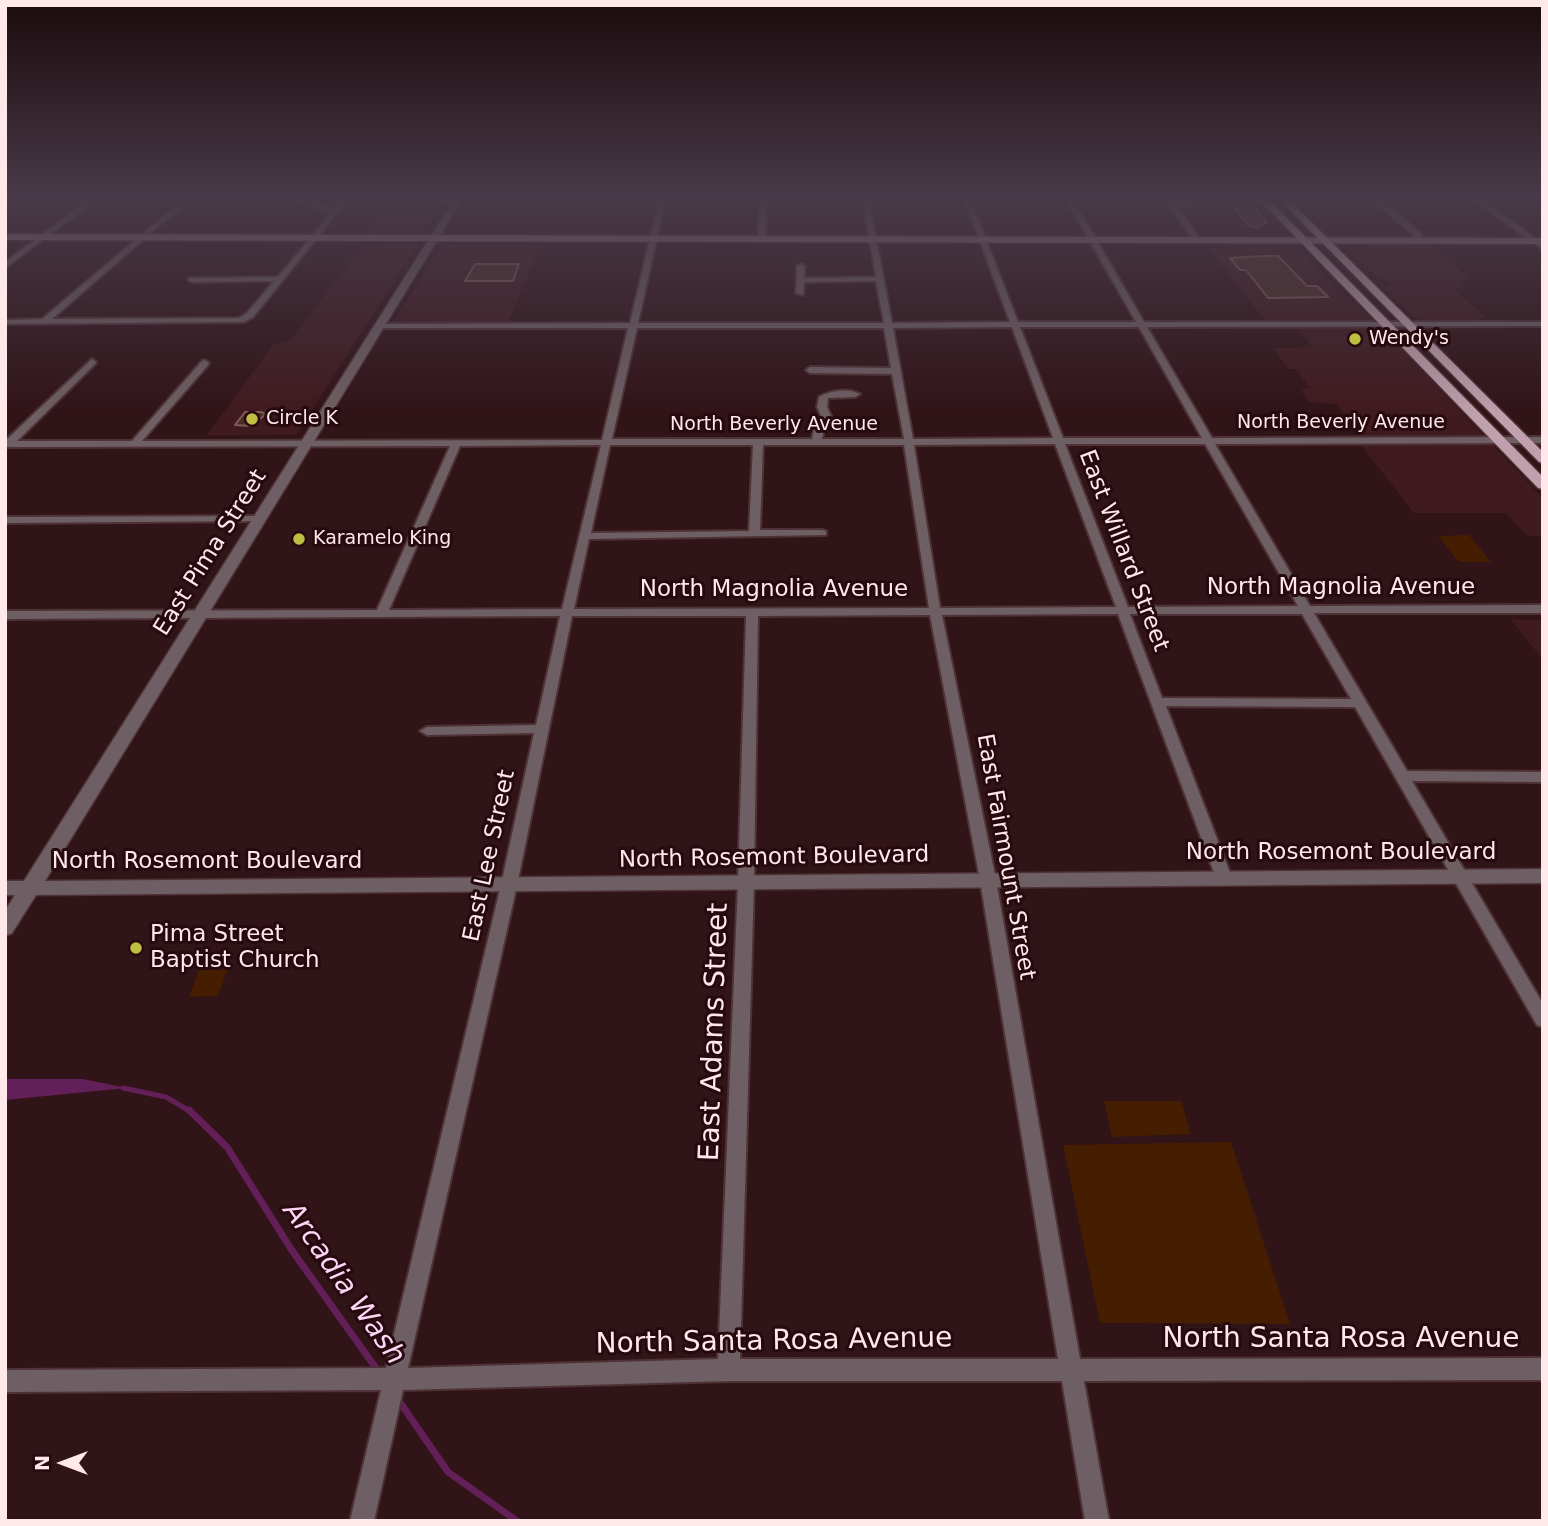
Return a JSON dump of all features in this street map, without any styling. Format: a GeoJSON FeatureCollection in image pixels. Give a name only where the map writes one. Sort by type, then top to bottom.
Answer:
{"type":"FeatureCollection","features":[{"type":"Feature","properties":{"kind":"main road"},"geometry":{"type":"LineString","coordinates":[[1334,272],[1543,485]]}},
{"type":"Feature","properties":{"kind":"main road"},"geometry":{"type":"LineString","coordinates":[[1355,272],[1543,459]]}},
{"type":"Feature","properties":{"kind":"street"},"geometry":{"type":"LineString","coordinates":[[44,322],[101,272]]}},
{"type":"Feature","properties":{"kind":"street"},"geometry":{"type":"LineString","coordinates":[[5,322],[242,320],[250,315],[284,272]]}},
{"type":"Feature","properties":{"kind":"street","name":"East Pima Street"},"geometry":{"type":"LineString","coordinates":[[5,928],[412,272]]}},
{"type":"Feature","properties":{"kind":"street","name":"East Lee Street"},"geometry":{"type":"LineString","coordinates":[[362,1521],[509,885],[567,612],[646,272]]}},
{"type":"Feature","properties":{"kind":"street"},"geometry":{"type":"LineString","coordinates":[[800,293],[801,272]]}},
{"type":"Feature","properties":{"kind":"street","name":"East Fairmount Street"},"geometry":{"type":"LineString","coordinates":[[878,272],[909,442],[935,611],[988,880],[1097,1521]]}},
{"type":"Feature","properties":{"kind":"street","name":"East Willard Street"},"geometry":{"type":"LineString","coordinates":[[995,272],[1121,610],[1137,642],[1224,878]]}},
{"type":"Feature","properties":{"kind":"street"},"geometry":{"type":"LineString","coordinates":[[1111,272],[1543,1020]]}},
{"type":"Feature","properties":{"kind":"street"},"geometry":{"type":"LineString","coordinates":[[192,280],[278,279]]}},
{"type":"Feature","properties":{"kind":"street"},"geometry":{"type":"LineString","coordinates":[[800,280],[879,279]]}},
{"type":"Feature","properties":{"kind":"street"},"geometry":{"type":"LineString","coordinates":[[1527,324],[1537,332]]}},
{"type":"Feature","properties":{"kind":"street"},"geometry":{"type":"LineString","coordinates":[[378,326],[1543,324]]}},
{"type":"Feature","properties":{"kind":"street"},"geometry":{"type":"LineString","coordinates":[[6,444],[92,362]]}},
{"type":"Feature","properties":{"kind":"street"},"geometry":{"type":"LineString","coordinates":[[135,443],[205,363]]}},
{"type":"Feature","properties":{"kind":"street"},"geometry":{"type":"LineString","coordinates":[[810,370],[895,371]]}},
{"type":"Feature","properties":{"kind":"street"},"geometry":{"type":"LineString","coordinates":[[817,442],[819,429],[827,418],[822,407],[824,397],[831,394],[855,394]]}},
{"type":"Feature","properties":{"kind":"street","name":"North Beverly Avenue"},"geometry":{"type":"LineString","coordinates":[[6,444],[1543,440]]}},
{"type":"Feature","properties":{"kind":"street"},"geometry":{"type":"LineString","coordinates":[[381,614],[457,442]]}},
{"type":"Feature","properties":{"kind":"street"},"geometry":{"type":"LineString","coordinates":[[754,534],[758,442]]}},
{"type":"Feature","properties":{"kind":"street"},"geometry":{"type":"LineString","coordinates":[[5,520],[259,519]]}},
{"type":"Feature","properties":{"kind":"street"},"geometry":{"type":"LineString","coordinates":[[586,536],[822,533]]}},
{"type":"Feature","properties":{"kind":"street","name":"North Magnolia Avenue"},"geometry":{"type":"LineString","coordinates":[[5,615],[1543,609]]}},
{"type":"Feature","properties":{"kind":"street","name":"East Adams Street"},"geometry":{"type":"LineString","coordinates":[[729,1370],[746,882],[752,611]]}},
{"type":"Feature","properties":{"kind":"street"},"geometry":{"type":"LineString","coordinates":[[1159,702],[1358,703]]}},
{"type":"Feature","properties":{"kind":"street"},"geometry":{"type":"LineString","coordinates":[[427,731],[541,729]]}},
{"type":"Feature","properties":{"kind":"street"},"geometry":{"type":"LineString","coordinates":[[1402,776],[1543,777]]}},
{"type":"Feature","properties":{"kind":"street","name":"North Rosemont Boulevard"},"geometry":{"type":"LineString","coordinates":[[5,888],[1543,876]]}},
{"type":"Feature","properties":{"kind":"street","name":"North Santa Rosa Avenue"},"geometry":{"type":"LineString","coordinates":[[5,1381],[394,1379],[729,1370],[1543,1369]]}},
{"type":"Feature","properties":{"kind":"shaded area"},"geometry":{"type":"Polygon","coordinates":[[[343,272],[400,272],[296,435],[206,436],[273,345],[291,339],[343,272]]]}},
{"type":"Feature","properties":{"kind":"shaded area"},"geometry":{"type":"Polygon","coordinates":[[[425,272],[529,272],[507,325],[392,324],[425,272]]]}},
{"type":"Feature","properties":{"kind":"shaded area"},"geometry":{"type":"Polygon","coordinates":[[[1228,272],[1322,272],[1391,338],[1543,498],[1543,536],[1527,536],[1506,513],[1414,513],[1360,444],[1361,438],[1336,404],[1309,402],[1300,389],[1310,388],[1296,369],[1289,369],[1272,348],[1312,347],[1291,320],[1265,320],[1228,272]]]}},
{"type":"Feature","properties":{"kind":"shaded area"},"geometry":{"type":"Polygon","coordinates":[[[1371,272],[1463,272],[1471,279],[1459,280],[1468,288],[1453,288],[1486,317],[1477,320],[1421,320],[1413,317],[1382,287],[1394,286],[1387,279],[1379,279],[1371,272]]]}},
{"type":"Feature","properties":{"kind":"shaded area"},"geometry":{"type":"Polygon","coordinates":[[[1469,535],[1491,562],[1459,562],[1438,536],[1469,535]]]}},
{"type":"Feature","properties":{"kind":"shaded area"},"geometry":{"type":"Polygon","coordinates":[[[1510,619],[1543,620],[1543,660],[1510,619]]]}},
{"type":"Feature","properties":{"kind":"shaded area"},"geometry":{"type":"Polygon","coordinates":[[[228,969],[218,996],[189,997],[199,970],[228,969]]]}},
{"type":"Feature","properties":{"kind":"shaded area"},"geometry":{"type":"Polygon","coordinates":[[[5,1079],[83,1079],[127,1088],[5,1100],[5,1079]]]}},
{"type":"Feature","properties":{"kind":"shaded area"},"geometry":{"type":"Polygon","coordinates":[[[1104,1101],[1181,1101],[1191,1134],[1112,1137],[1104,1101]]]}},
{"type":"Feature","properties":{"kind":"shaded area"},"geometry":{"type":"Polygon","coordinates":[[[1231,1142],[1290,1324],[1100,1323],[1063,1145],[1231,1142]]]}},
{"type":"Feature","properties":{"kind":"building"},"geometry":{"type":"Polygon","coordinates":[[[470,272],[516,272],[513,281],[465,281],[470,272]]]}},
{"type":"Feature","properties":{"kind":"building"},"geometry":{"type":"Polygon","coordinates":[[[1248,272],[1294,272],[1307,286],[1317,286],[1328,297],[1268,298],[1248,272]]]}},
{"type":"Feature","properties":{"kind":"building","name":"Circle K"},"geometry":{"type":"Polygon","coordinates":[[[245,412],[266,414],[251,426],[235,425],[245,412]]]}},
{"type":"Feature","properties":{"kind":"waterway","name":"Arcadia Wash"},"geometry":{"type":"LineString","coordinates":[[123,1088],[166,1097],[191,1112]]}},
{"type":"Feature","properties":{"kind":"waterway","name":"Arcadia Wash"},"geometry":{"type":"LineString","coordinates":[[189,1110],[227,1147],[291,1249],[378,1371]]}},
{"type":"Feature","properties":{"kind":"waterway","name":"Arcadia Wash"},"geometry":{"type":"LineString","coordinates":[[397,1398],[448,1472],[517,1521]]}},
{"type":"Feature","properties":{"kind":"place","name":"Wendy's"},"geometry":{"type":"Point","coordinates":[1355,339]}},
{"type":"Feature","properties":{"kind":"place","name":"Circle K"},"geometry":{"type":"Point","coordinates":[252,419]}},
{"type":"Feature","properties":{"kind":"place","name":"Karamelo King"},"geometry":{"type":"Point","coordinates":[299,539]}},
{"type":"Feature","properties":{"kind":"place","name":"Pima Street Baptist Church"},"geometry":{"type":"Point","coordinates":[136,948]}}]}
